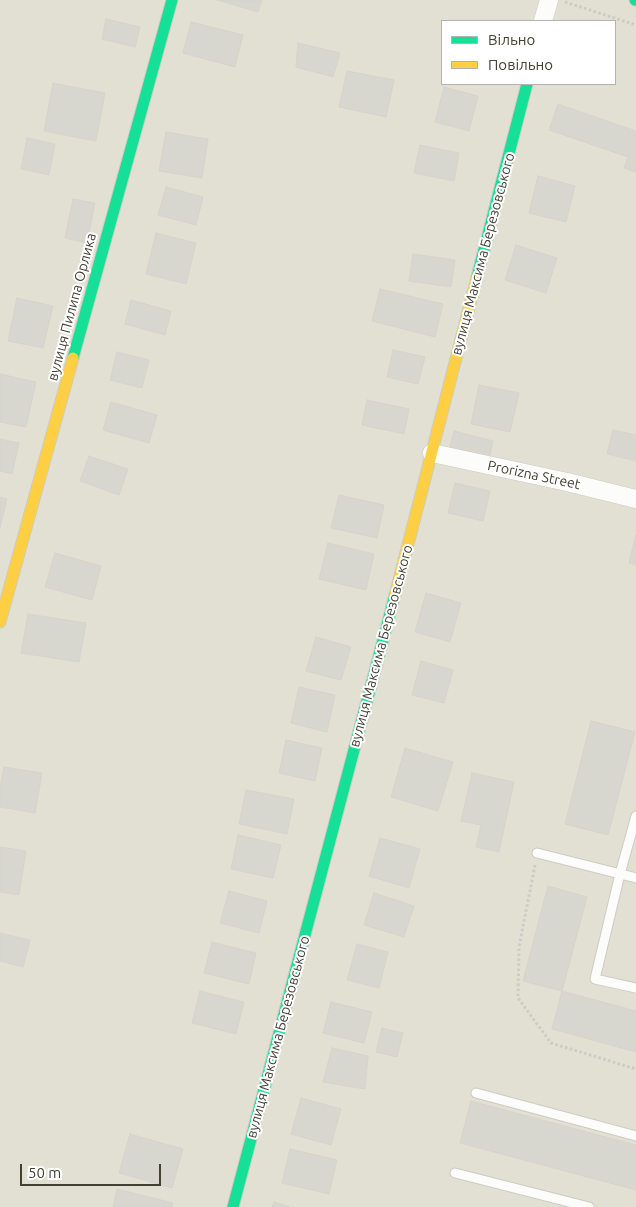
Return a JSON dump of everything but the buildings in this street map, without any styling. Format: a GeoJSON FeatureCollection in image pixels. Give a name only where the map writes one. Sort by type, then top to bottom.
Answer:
{"type":"FeatureCollection","features":[{"type":"Feature","properties":{"kind":"street","name":"вулиця Пилипа Орлика"},"geometry":{"type":"LineString","coordinates":[[0,622],[172,0]]}},
{"type":"Feature","properties":{"kind":"street"},"geometry":{"type":"LineString","coordinates":[[544,20],[549,0]]}},
{"type":"Feature","properties":{"kind":"street","name":"вулиця Максима Березовського"},"geometry":{"type":"LineString","coordinates":[[233,1207],[432,453],[527,85]]}},
{"type":"Feature","properties":{"kind":"street","name":"Prorizna Street"},"geometry":{"type":"LineString","coordinates":[[432,453],[636,499]]}},
{"type":"Feature","properties":{"kind":"lane"},"geometry":{"type":"LineString","coordinates":[[636,816],[620,874],[596,979],[636,988]]}},
{"type":"Feature","properties":{"kind":"lane"},"geometry":{"type":"LineString","coordinates":[[537,853],[636,878]]}},
{"type":"Feature","properties":{"kind":"lane"},"geometry":{"type":"LineString","coordinates":[[476,1093],[636,1136]]}},
{"type":"Feature","properties":{"kind":"lane"},"geometry":{"type":"LineString","coordinates":[[455,1173],[589,1207]]}},
{"type":"Feature","properties":{"kind":"path"},"geometry":{"type":"LineString","coordinates":[[559,0],[636,25]]}},
{"type":"Feature","properties":{"kind":"path"},"geometry":{"type":"LineString","coordinates":[[537,853],[519,946],[518,998],[551,1043],[636,1069]]}},
{"type":"Feature","properties":{"kind":"shaded area"},"geometry":{"type":"Polygon","coordinates":[[[0,0],[632,0],[636,2],[636,1207],[0,1207],[0,0]]]}},
{"type":"Feature","properties":{"kind":"traffic: fast"},"geometry":{"type":"LineString","coordinates":[[73,358],[172,0]]}},
{"type":"Feature","properties":{"kind":"traffic: fast"},"geometry":{"type":"LineString","coordinates":[[477,277],[527,85]]}},
{"type":"Feature","properties":{"kind":"traffic: fast"},"geometry":{"type":"LineString","coordinates":[[233,1207],[395,595]]}},
{"type":"Feature","properties":{"kind":"traffic: slow"},"geometry":{"type":"LineString","coordinates":[[395,595],[477,277]]}},
{"type":"Feature","properties":{"kind":"traffic: slow"},"geometry":{"type":"LineString","coordinates":[[0,622],[73,358]]}}]}
